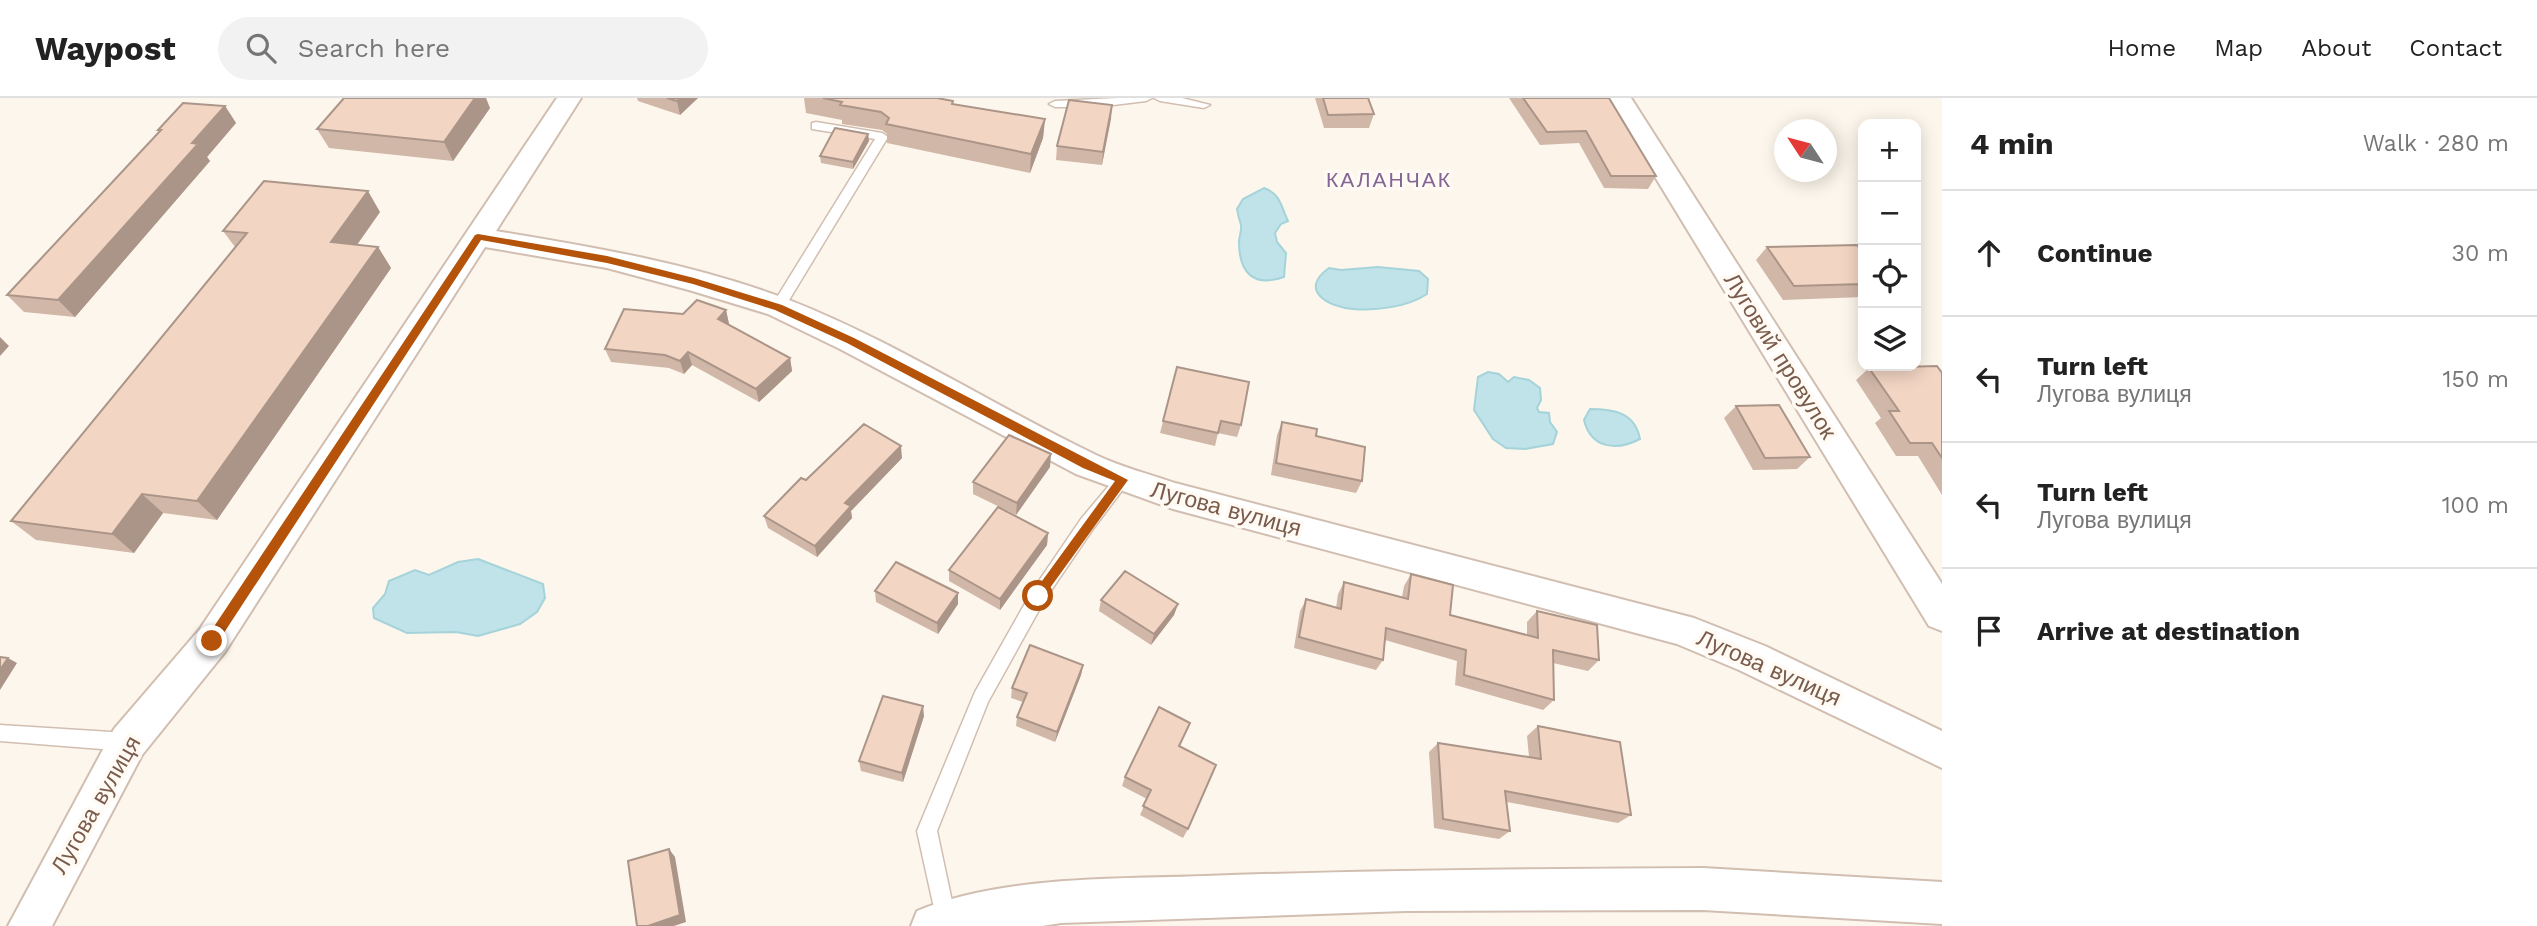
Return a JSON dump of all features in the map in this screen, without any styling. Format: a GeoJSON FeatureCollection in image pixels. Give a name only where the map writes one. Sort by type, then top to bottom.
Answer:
{"type":"FeatureCollection","features":[{"type":"Feature","properties":{"kind":"street","name":"Лугова вулиця"},"geometry":{"type":"LineString","coordinates":[[29,926],[128,742],[212,641],[569,98]]}},
{"type":"Feature","properties":{"kind":"street","name":"Луговий провулок"},"geometry":{"type":"LineString","coordinates":[[1619,98],[1942,615]]}},
{"type":"Feature","properties":{"kind":"street","name":"Лугова вулиця"},"geometry":{"type":"LineString","coordinates":[[478,237],[607,260],[694,281],[779,307],[862,346],[1087,465],[1122,480],[1173,496],[1591,603],[1681,629],[1752,658],[1942,750]]}},
{"type":"Feature","properties":{"kind":"street"},"geometry":{"type":"LineString","coordinates":[[939,923],[1061,902],[1405,890],[1703,889],[1942,904]]}},
{"type":"Feature","properties":{"kind":"lane"},"geometry":{"type":"LineString","coordinates":[[1055,104],[1097,104],[1146,98]]}},
{"type":"Feature","properties":{"kind":"lane"},"geometry":{"type":"LineString","coordinates":[[1160,98],[1204,105]]}},
{"type":"Feature","properties":{"kind":"lane"},"geometry":{"type":"LineString","coordinates":[[779,307],[882,137],[816,126]]}},
{"type":"Feature","properties":{"kind":"lane"},"geometry":{"type":"LineString","coordinates":[[939,923],[927,831],[981,698],[1038,596],[1087,524],[1122,480]]}},
{"type":"Feature","properties":{"kind":"lane"},"geometry":{"type":"LineString","coordinates":[[0,733],[128,742]]}},
{"type":"Feature","properties":{"kind":"water"},"geometry":{"type":"Polygon","coordinates":[[[1264,188],[1277,197],[1288,221],[1281,224],[1275,233],[1277,242],[1286,253],[1284,277],[1273,280],[1256,279],[1250,275],[1240,253],[1241,227],[1237,209],[1243,199],[1264,188]]]}},
{"type":"Feature","properties":{"kind":"water"},"geometry":{"type":"Polygon","coordinates":[[[1378,267],[1419,271],[1428,279],[1427,294],[1401,305],[1362,309],[1334,305],[1316,290],[1320,276],[1329,268],[1341,270],[1378,267]]]}},
{"type":"Feature","properties":{"kind":"water"},"geometry":{"type":"Polygon","coordinates":[[[1488,372],[1499,374],[1508,382],[1514,377],[1529,380],[1540,388],[1541,400],[1537,408],[1539,412],[1549,413],[1550,422],[1557,432],[1553,444],[1525,449],[1506,448],[1493,439],[1474,410],[1478,377],[1488,372]]]}},
{"type":"Feature","properties":{"kind":"water"},"geometry":{"type":"Polygon","coordinates":[[[1590,409],[1622,414],[1633,423],[1640,439],[1614,446],[1599,442],[1587,430],[1584,420],[1590,409]]]}},
{"type":"Feature","properties":{"kind":"water"},"geometry":{"type":"Polygon","coordinates":[[[478,559],[543,584],[545,598],[537,612],[520,624],[478,636],[456,632],[407,633],[374,618],[373,608],[385,594],[389,581],[415,570],[429,575],[458,562],[478,559]]]}},
{"type":"Feature","properties":{"kind":"building"},"geometry":{"type":"Polygon","coordinates":[[[344,98],[475,98],[444,142],[317,129],[344,98]]]}},
{"type":"Feature","properties":{"kind":"building"},"geometry":{"type":"Polygon","coordinates":[[[823,98],[937,98],[953,101],[952,104],[1045,119],[1031,154],[886,124],[889,118],[881,112],[840,105],[842,102],[823,98]]]}},
{"type":"Feature","properties":{"kind":"building"},"geometry":{"type":"Polygon","coordinates":[[[1323,98],[1368,98],[1374,114],[1328,115],[1323,98]]]}},
{"type":"Feature","properties":{"kind":"building"},"geometry":{"type":"Polygon","coordinates":[[[1523,98],[1609,98],[1656,176],[1611,176],[1586,131],[1547,132],[1523,98]]]}},
{"type":"Feature","properties":{"kind":"building"},"geometry":{"type":"Polygon","coordinates":[[[1069,100],[1112,105],[1103,152],[1057,146],[1069,100]]]}},
{"type":"Feature","properties":{"kind":"building"},"geometry":{"type":"Polygon","coordinates":[[[183,103],[225,106],[192,143],[198,144],[58,300],[7,295],[161,130],[158,130],[183,103]]]}},
{"type":"Feature","properties":{"kind":"building"},"geometry":{"type":"Polygon","coordinates":[[[835,128],[868,134],[853,162],[820,156],[835,128]]]}},
{"type":"Feature","properties":{"kind":"building"},"geometry":{"type":"Polygon","coordinates":[[[264,181],[368,191],[331,242],[378,247],[197,501],[142,494],[112,534],[11,521],[247,233],[223,231],[264,181]]]}},
{"type":"Feature","properties":{"kind":"building"},"geometry":{"type":"Polygon","coordinates":[[[1857,245],[1858,284],[1794,286],[1767,247],[1857,245]]]}},
{"type":"Feature","properties":{"kind":"building"},"geometry":{"type":"Polygon","coordinates":[[[697,300],[726,310],[718,319],[790,358],[756,389],[688,352],[680,361],[665,355],[605,349],[624,309],[683,314],[697,300]]]}},
{"type":"Feature","properties":{"kind":"building"},"geometry":{"type":"Polygon","coordinates":[[[1921,366],[1937,366],[1942,373],[1942,458],[1932,443],[1910,443],[1889,411],[1899,411],[1871,371],[1921,371],[1921,366]]]}},
{"type":"Feature","properties":{"kind":"building"},"geometry":{"type":"Polygon","coordinates":[[[1177,367],[1249,382],[1241,425],[1221,421],[1218,433],[1163,421],[1177,367]]]}},
{"type":"Feature","properties":{"kind":"building"},"geometry":{"type":"Polygon","coordinates":[[[1779,405],[1810,457],[1765,458],[1736,406],[1779,405]]]}},
{"type":"Feature","properties":{"kind":"building"},"geometry":{"type":"Polygon","coordinates":[[[1282,422],[1317,429],[1316,436],[1365,447],[1362,481],[1276,463],[1282,422]]]}},
{"type":"Feature","properties":{"kind":"building"},"geometry":{"type":"Polygon","coordinates":[[[864,424],[901,446],[845,503],[851,506],[815,546],[764,516],[801,478],[806,480],[864,424]]]}},
{"type":"Feature","properties":{"kind":"building"},"geometry":{"type":"Polygon","coordinates":[[[1009,435],[1051,454],[1017,503],[973,482],[1009,435]]]}},
{"type":"Feature","properties":{"kind":"building"},"geometry":{"type":"Polygon","coordinates":[[[998,507],[1048,533],[1000,599],[949,570],[998,507]]]}},
{"type":"Feature","properties":{"kind":"building"},"geometry":{"type":"Polygon","coordinates":[[[896,562],[958,593],[937,623],[875,591],[896,562]]]}},
{"type":"Feature","properties":{"kind":"building"},"geometry":{"type":"Polygon","coordinates":[[[1125,571],[1178,604],[1154,634],[1101,600],[1125,571]]]}},
{"type":"Feature","properties":{"kind":"building"},"geometry":{"type":"Polygon","coordinates":[[[1411,574],[1453,585],[1450,615],[1538,638],[1537,611],[1597,625],[1599,660],[1553,650],[1554,700],[1464,675],[1466,650],[1386,628],[1383,660],[1299,637],[1306,599],[1341,609],[1344,582],[1408,599],[1411,574]]]}},
{"type":"Feature","properties":{"kind":"building"},"geometry":{"type":"Polygon","coordinates":[[[1030,645],[1083,665],[1057,732],[1017,717],[1027,693],[1012,688],[1030,645]]]}},
{"type":"Feature","properties":{"kind":"building"},"geometry":{"type":"Polygon","coordinates":[[[0,657],[8,658],[0,670],[0,657]]]}},
{"type":"Feature","properties":{"kind":"building"},"geometry":{"type":"Polygon","coordinates":[[[883,696],[923,706],[902,773],[859,761],[883,696]]]}},
{"type":"Feature","properties":{"kind":"building"},"geometry":{"type":"Polygon","coordinates":[[[1159,707],[1190,723],[1179,746],[1216,765],[1188,829],[1143,806],[1151,790],[1125,777],[1159,707]]]}},
{"type":"Feature","properties":{"kind":"building"},"geometry":{"type":"Polygon","coordinates":[[[1538,726],[1620,742],[1631,815],[1505,791],[1510,831],[1443,819],[1438,743],[1541,759],[1538,726]]]}},
{"type":"Feature","properties":{"kind":"building"},"geometry":{"type":"Polygon","coordinates":[[[669,849],[680,915],[648,926],[637,926],[628,861],[669,849]]]}},
{"type":"Feature","properties":{"kind":"district","name":"КАЛАНЧАК"},"geometry":{"type":"Point","coordinates":[1389,179]}},
{"type":"Feature","properties":{"kind":"route"},"geometry":{"type":"LineString","coordinates":[[212,641],[478,237],[607,260],[694,281],[779,307],[954,394],[1087,465],[1122,480],[1087,524],[1038,596]]}}]}
